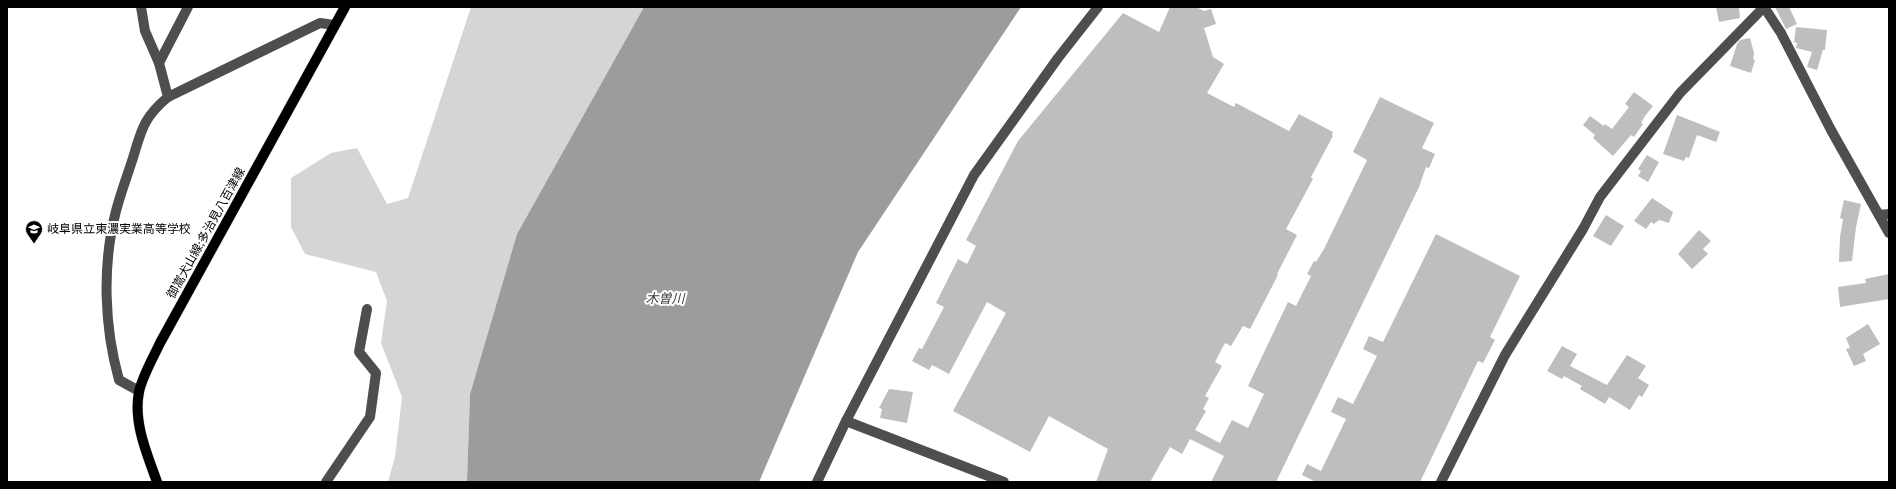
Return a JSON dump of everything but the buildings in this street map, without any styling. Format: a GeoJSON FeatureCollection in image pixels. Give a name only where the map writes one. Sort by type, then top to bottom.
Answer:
{"type":"FeatureCollection","features":[{"type":"Feature","properties":{"kind":"main road","name":"御嵩犬山線;多治見八百津線"},"geometry":{"type":"LineString","coordinates":[[156,482],[142,436],[137,411],[139,391],[160,343],[345,7]]}},
{"type":"Feature","properties":{"kind":"street"},"geometry":{"type":"LineString","coordinates":[[141,7],[145,31],[159,63],[168,97]]}},
{"type":"Feature","properties":{"kind":"street"},"geometry":{"type":"LineString","coordinates":[[159,63],[188,7]]}},
{"type":"Feature","properties":{"kind":"street"},"geometry":{"type":"LineString","coordinates":[[817,482],[846,421],[974,175],[1058,58],[1098,7]]}},
{"type":"Feature","properties":{"kind":"street"},"geometry":{"type":"LineString","coordinates":[[1442,482],[1505,355],[1583,229],[1600,197],[1680,93],[1764,7],[1781,33],[1831,130],[1884,214],[1889,233]]}},
{"type":"Feature","properties":{"kind":"street"},"geometry":{"type":"LineString","coordinates":[[139,391],[119,380],[112,356],[108,328],[108,272],[110,244],[116,211],[144,123],[154,109],[168,97],[320,23],[334,25]]}},
{"type":"Feature","properties":{"kind":"street"},"geometry":{"type":"LineString","coordinates":[[326,482],[370,417],[376,373],[360,352],[367,309]]}},
{"type":"Feature","properties":{"kind":"street"},"geometry":{"type":"LineString","coordinates":[[846,421],[1004,482]]}},
{"type":"Feature","properties":{"kind":"shaded area"},"geometry":{"type":"Polygon","coordinates":[[[471,7],[644,7],[517,234],[470,394],[467,482],[388,482],[395,457],[402,397],[381,343],[387,301],[376,272],[305,254],[291,227],[291,178],[331,153],[357,148],[387,204],[408,198],[471,7]]]}},
{"type":"Feature","properties":{"kind":"water","name":"木曽川"},"geometry":{"type":"Polygon","coordinates":[[[644,7],[1021,7],[858,252],[759,482],[467,482],[470,394],[517,234],[644,7]]]}},
{"type":"Feature","properties":{"kind":"place","name":"岐阜県立東濃実業高等学校"},"geometry":{"type":"Point","coordinates":[34,244]}}]}
